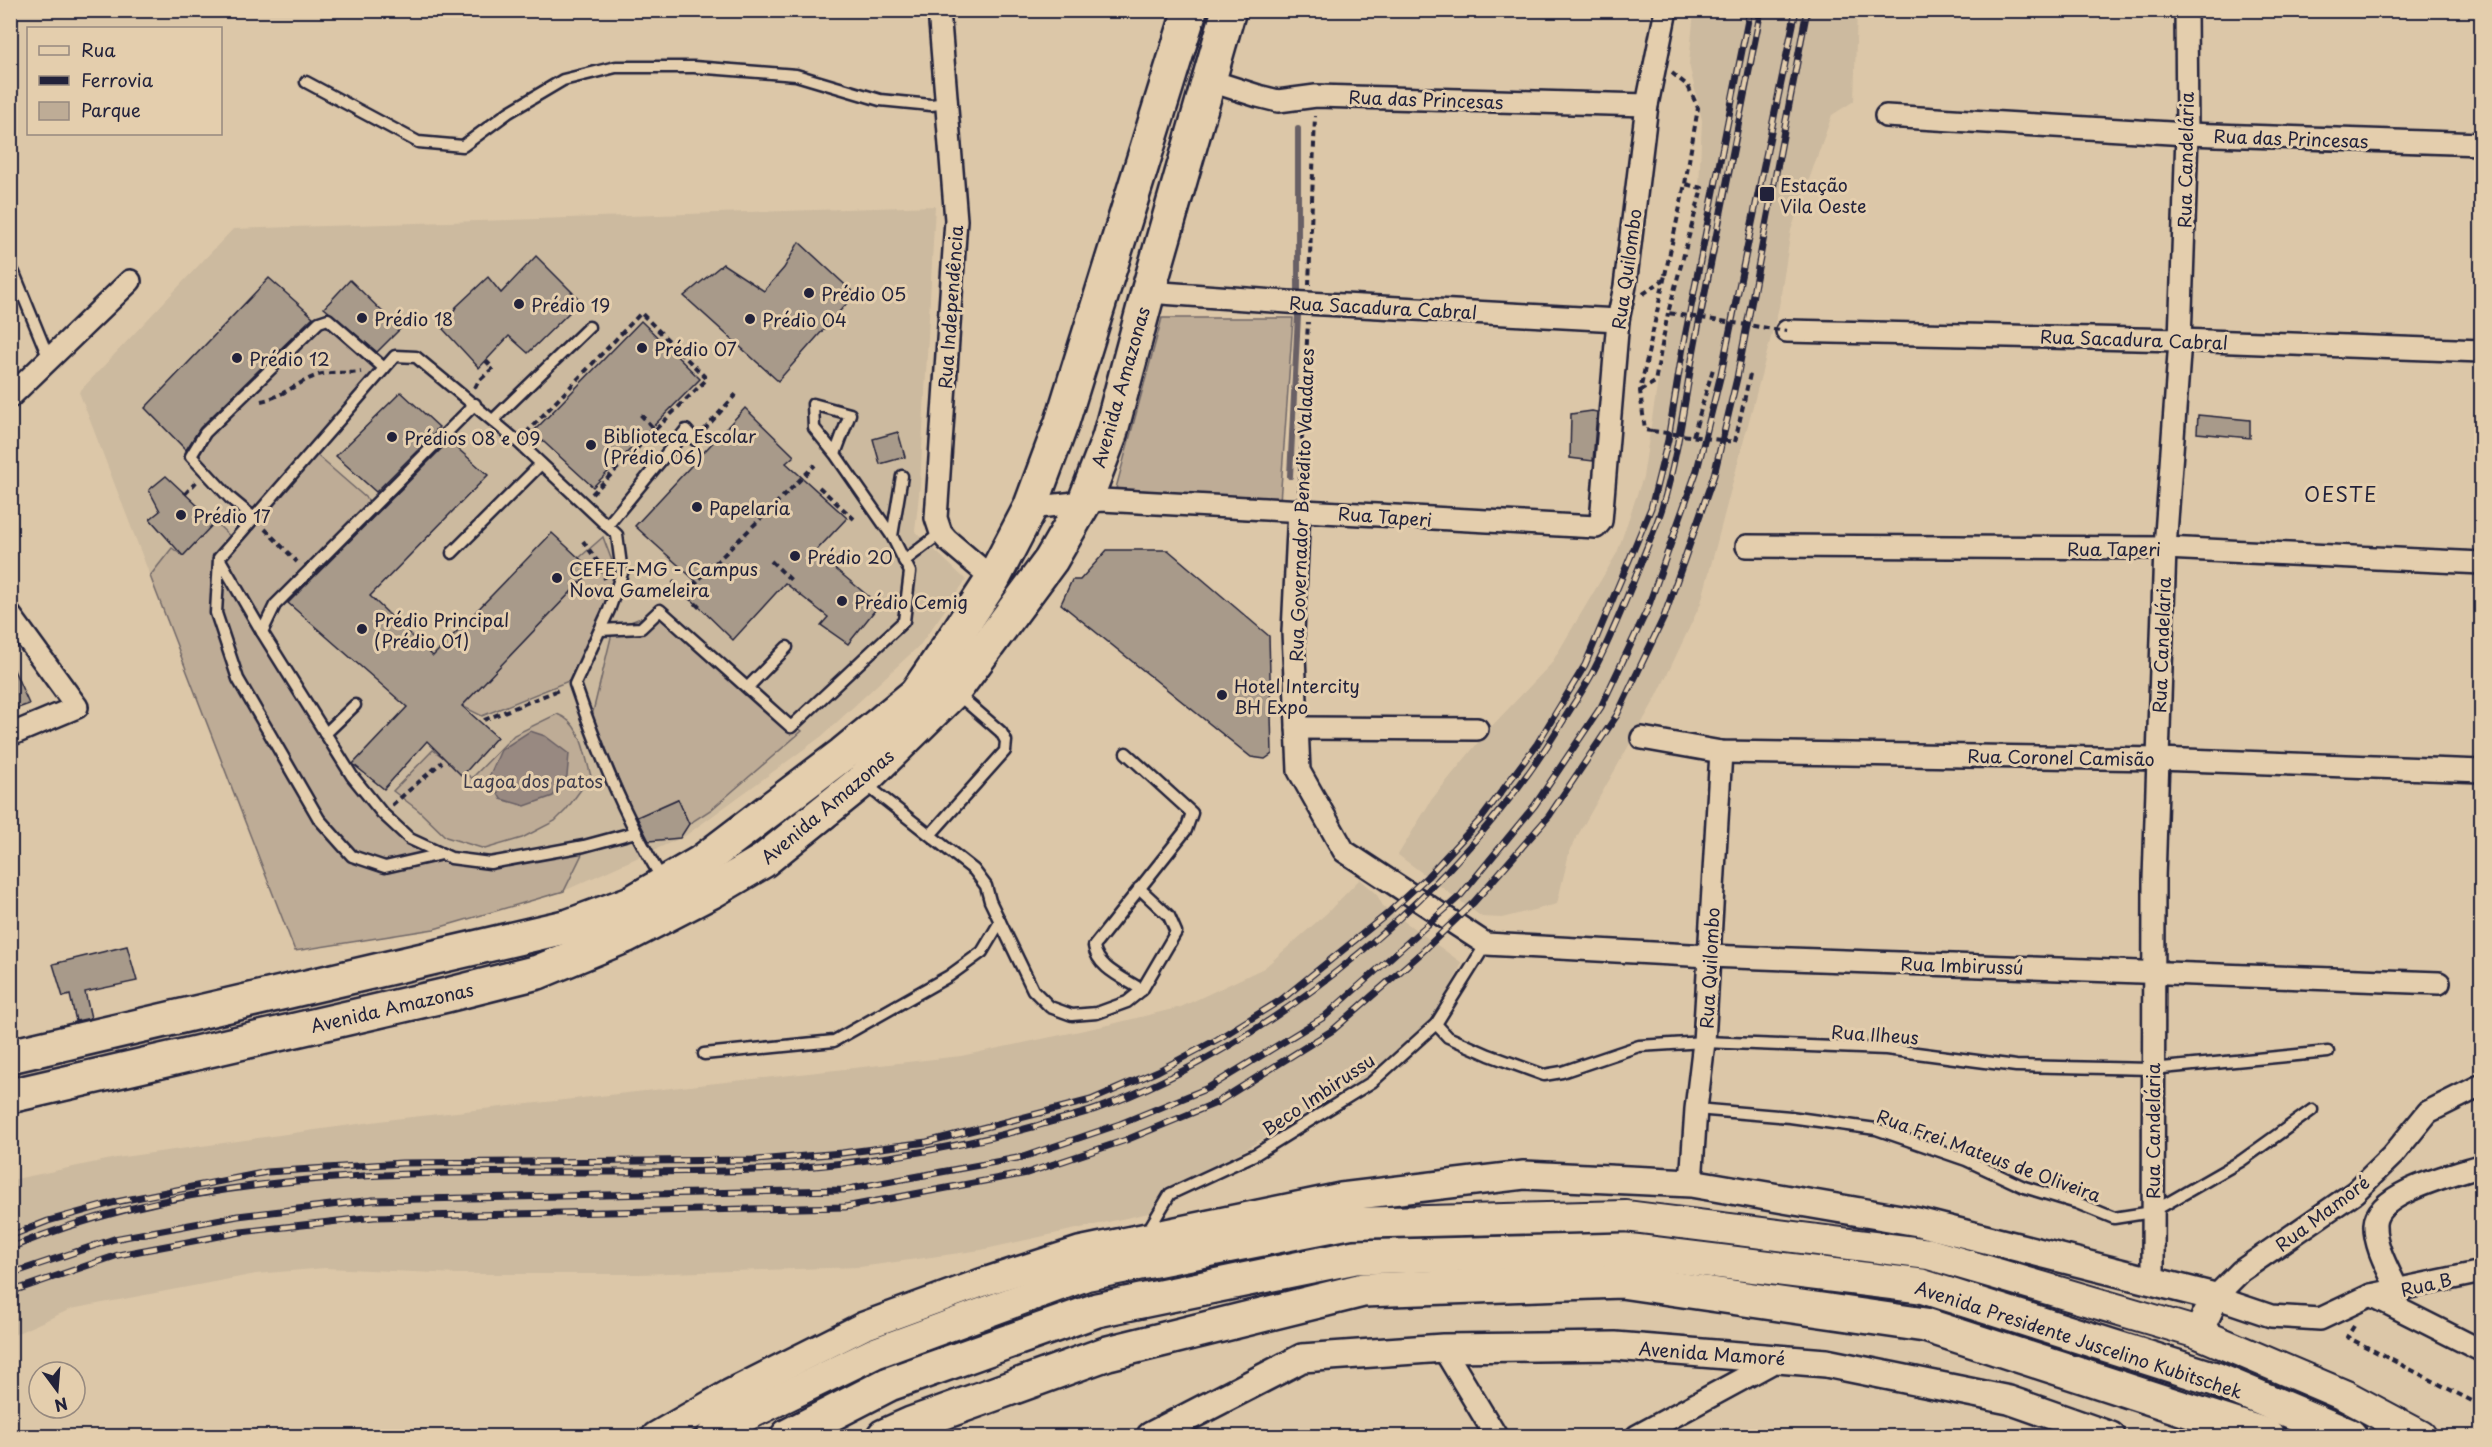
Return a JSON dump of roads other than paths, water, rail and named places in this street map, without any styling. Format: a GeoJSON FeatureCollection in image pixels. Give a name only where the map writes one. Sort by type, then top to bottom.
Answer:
{"type":"FeatureCollection","features":[{"type":"Feature","properties":{"kind":"main road","name":"Avenida Amazonas"},"geometry":{"type":"LineString","coordinates":[[10,1056],[569,926],[631,903],[700,863],[843,754],[916,694],[993,579],[1030,508],[1062,422],[1190,10]]}},
{"type":"Feature","properties":{"kind":"main road","name":"Avenida Amazonas"},"geometry":{"type":"LineString","coordinates":[[10,1096],[538,972],[625,936],[714,890],[763,861],[862,781],[954,691],[1051,560],[1085,501],[1109,438],[1148,292],[1229,10]]}},
{"type":"Feature","properties":{"kind":"main road","name":"Avenida Presidente Juscelino Kubitschek"},"geometry":{"type":"LineString","coordinates":[[712,1437],[739,1419],[874,1353],[1087,1275],[1351,1223],[1626,1216],[1929,1254],[2198,1334],[2346,1396],[2421,1437]]}},
{"type":"Feature","properties":{"kind":"main road","name":"Avenida Presidente Juscelino Kubitschek"},"geometry":{"type":"LineString","coordinates":[[788,1437],[889,1384],[1097,1310],[1355,1257],[1625,1250],[1921,1286],[2215,1379],[2350,1437]]}},
{"type":"Feature","properties":{"kind":"main road","name":"Avenida Presidente Juscelino Kubitschek"},"geometry":{"type":"LineString","coordinates":[[884,1437],[911,1424],[1108,1353],[1363,1290],[1621,1281],[1925,1325],[2268,1437]]}},
{"type":"Feature","properties":{"kind":"street","name":"Rua Independência"},"geometry":{"type":"LineString","coordinates":[[939,10],[956,220],[936,518],[941,533]]}},
{"type":"Feature","properties":{"kind":"street","name":"Rua Quilombo"},"geometry":{"type":"LineString","coordinates":[[1596,527],[1601,521],[1618,320],[1625,286],[1647,105],[1666,10]]}},
{"type":"Feature","properties":{"kind":"street","name":"Rua Candelária"},"geometry":{"type":"LineString","coordinates":[[2153,1280],[2152,971],[2164,548],[2180,340],[2187,134],[2186,10]]}},
{"type":"Feature","properties":{"kind":"street","name":"Rua das Princesas"},"geometry":{"type":"LineString","coordinates":[[1208,80],[1278,100],[1316,96],[1647,105]]}},
{"type":"Feature","properties":{"kind":"street","name":"Rua das Princesas"},"geometry":{"type":"LineString","coordinates":[[1886,117],[2187,134],[2481,144]]}},
{"type":"Feature","properties":{"kind":"street"},"geometry":{"type":"LineString","coordinates":[[10,397],[130,281]]}},
{"type":"Feature","properties":{"kind":"street","name":"Rua Sacadura Cabral"},"geometry":{"type":"LineString","coordinates":[[1148,292],[1300,303],[1618,320]]}},
{"type":"Feature","properties":{"kind":"street","name":"Rua Sacadura Cabral"},"geometry":{"type":"LineString","coordinates":[[1786,331],[2180,340],[2481,351]]}},
{"type":"Feature","properties":{"kind":"street","name":"Rua Taperi"},"geometry":{"type":"LineString","coordinates":[[1030,508],[1102,500],[1596,527]]}},
{"type":"Feature","properties":{"kind":"street","name":"Rua Governador Benedito Valadares"},"geometry":{"type":"LineString","coordinates":[[1299,510],[1293,632],[1299,771],[1344,851],[1486,944]]}},
{"type":"Feature","properties":{"kind":"street"},"geometry":{"type":"LineString","coordinates":[[941,533],[954,547],[993,579]]}},
{"type":"Feature","properties":{"kind":"street","name":"Rua Taperi"},"geometry":{"type":"LineString","coordinates":[[1747,546],[2164,548],[2481,563]]}},
{"type":"Feature","properties":{"kind":"street"},"geometry":{"type":"LineString","coordinates":[[10,615],[76,707],[10,735]]}},
{"type":"Feature","properties":{"kind":"street"},"geometry":{"type":"LineString","coordinates":[[1297,728],[1477,729]]}},
{"type":"Feature","properties":{"kind":"street","name":"Rua Coronel Camisão"},"geometry":{"type":"LineString","coordinates":[[1642,738],[1722,752],[2158,759],[2481,771]]}},
{"type":"Feature","properties":{"kind":"street","name":"Rua Quilombo"},"geometry":{"type":"LineString","coordinates":[[1691,1183],[1696,1109],[1704,1042],[1722,752]]}},
{"type":"Feature","properties":{"kind":"street","name":"Rua Imbirussú"},"geometry":{"type":"LineString","coordinates":[[1486,944],[1709,956],[2439,983]]}},
{"type":"Feature","properties":{"kind":"street","name":"Rua Mamoré"},"geometry":{"type":"LineString","coordinates":[[2216,1297],[2241,1271],[2355,1192],[2393,1155],[2428,1112],[2481,1085]]}},
{"type":"Feature","properties":{"kind":"street"},"geometry":{"type":"LineString","coordinates":[[2398,1291],[2377,1242],[2375,1222],[2384,1205],[2409,1190],[2481,1165]]}},
{"type":"Feature","properties":{"kind":"street"},"geometry":{"type":"LineString","coordinates":[[656,1437],[729,1394],[864,1326],[981,1283],[1079,1251],[1341,1197],[1524,1175],[1691,1183],[1918,1222],[2216,1297],[2198,1334]]}},
{"type":"Feature","properties":{"kind":"street","name":"Rua B"},"geometry":{"type":"LineString","coordinates":[[2216,1297],[2271,1316],[2320,1320],[2371,1295],[2481,1272]]}},
{"type":"Feature","properties":{"kind":"street"},"geometry":{"type":"LineString","coordinates":[[2371,1295],[2481,1351]]}},
{"type":"Feature","properties":{"kind":"street","name":"Avenida Mamoré"},"geometry":{"type":"LineString","coordinates":[[1151,1437],[1302,1358],[1443,1348],[1615,1346],[1826,1363],[2009,1400],[2112,1437]]}},
{"type":"Feature","properties":{"kind":"street"},"geometry":{"type":"LineString","coordinates":[[1443,1348],[1496,1437]]}},
{"type":"Feature","properties":{"kind":"street"},"geometry":{"type":"LineString","coordinates":[[1637,1437],[1781,1359]]}},
{"type":"Feature","properties":{"kind":"lane"},"geometry":{"type":"LineString","coordinates":[[306,82],[418,142],[462,146],[509,112],[563,81],[616,68],[694,67],[796,75],[880,100],[931,105],[946,103]]}},
{"type":"Feature","properties":{"kind":"lane"},"geometry":{"type":"LineString","coordinates":[[10,271],[14,273],[49,359]]}},
{"type":"Feature","properties":{"kind":"lane"},"geometry":{"type":"LineString","coordinates":[[255,518],[230,498],[191,456],[205,433],[318,322],[328,319],[384,368]]}},
{"type":"Feature","properties":{"kind":"lane"},"geometry":{"type":"LineString","coordinates":[[493,420],[589,327]]}},
{"type":"Feature","properties":{"kind":"lane"},"geometry":{"type":"LineString","coordinates":[[441,854],[385,867],[352,856],[320,819],[238,679],[216,613],[219,558],[395,356],[416,357],[475,404],[617,535],[622,573],[600,630],[575,684],[591,730],[636,832],[665,884]]}},
{"type":"Feature","properties":{"kind":"lane"},"geometry":{"type":"LineString","coordinates":[[262,632],[275,604],[475,404]]}},
{"type":"Feature","properties":{"kind":"lane"},"geometry":{"type":"LineString","coordinates":[[600,630],[641,628],[660,610],[791,727],[904,621],[910,572],[892,536],[835,454],[814,428],[813,404],[850,414],[835,454]]}},
{"type":"Feature","properties":{"kind":"lane"},"geometry":{"type":"LineString","coordinates":[[607,526],[686,430],[695,440]]}},
{"type":"Feature","properties":{"kind":"lane"},"geometry":{"type":"LineString","coordinates":[[452,553],[541,464]]}},
{"type":"Feature","properties":{"kind":"lane"},"geometry":{"type":"LineString","coordinates":[[892,536],[902,476]]}},
{"type":"Feature","properties":{"kind":"lane"},"geometry":{"type":"LineString","coordinates":[[904,561],[941,533]]}},
{"type":"Feature","properties":{"kind":"lane"},"geometry":{"type":"LineString","coordinates":[[219,558],[262,632],[352,776],[382,813],[410,839],[451,858],[490,863],[584,846],[636,832]]}},
{"type":"Feature","properties":{"kind":"lane"},"geometry":{"type":"LineString","coordinates":[[748,687],[787,647]]}},
{"type":"Feature","properties":{"kind":"lane"},"geometry":{"type":"LineString","coordinates":[[931,834],[1005,751],[1006,741],[1001,732],[954,691]]}},
{"type":"Feature","properties":{"kind":"lane"},"geometry":{"type":"LineString","coordinates":[[326,734],[356,705]]}},
{"type":"Feature","properties":{"kind":"lane"},"geometry":{"type":"LineString","coordinates":[[1126,753],[1192,813],[1186,830],[1094,945],[1095,957],[1102,964],[1142,990]]}},
{"type":"Feature","properties":{"kind":"lane"},"geometry":{"type":"LineString","coordinates":[[862,781],[974,870],[986,886],[990,901],[1033,990],[1050,1007],[1072,1015],[1097,1013],[1127,1002],[1142,990],[1176,932],[1170,916],[1139,888]]}},
{"type":"Feature","properties":{"kind":"lane"},"geometry":{"type":"LineString","coordinates":[[704,1054],[834,1041],[949,976],[982,952],[1000,922]]}},
{"type":"Feature","properties":{"kind":"lane","name":"Beco Imbirussu"},"geometry":{"type":"LineString","coordinates":[[1144,1238],[1170,1194],[1256,1154],[1372,1082],[1436,1024],[1486,944]]}},
{"type":"Feature","properties":{"kind":"lane","name":"Rua Ilheus"},"geometry":{"type":"LineString","coordinates":[[1436,1024],[1448,1037],[1544,1075],[1562,1072],[1639,1046],[1704,1042],[1886,1049],[2016,1066],[2152,1069],[2328,1052]]}},
{"type":"Feature","properties":{"kind":"lane","name":"Rua Frei Mateus de Oliveira"},"geometry":{"type":"LineString","coordinates":[[1696,1109],[1876,1129],[1966,1160],[2024,1187],[2077,1203],[2114,1218],[2152,1212],[2241,1161],[2312,1110]]}},
{"type":"Feature","properties":{"kind":"waterway"},"geometry":{"type":"LineString","coordinates":[[1290,476],[1298,315],[1298,129]]}},
{"type":"Feature","properties":{"kind":"railway"},"geometry":{"type":"LineString","coordinates":[[10,1236],[48,1221],[116,1202],[267,1172],[402,1163],[757,1160],[842,1153],[927,1142],[1091,1100],[1158,1071],[1218,1039],[1281,1000],[1386,915],[1427,877],[1481,819],[1537,744],[1585,665],[1651,508],[1668,440],[1683,347],[1750,10]]}},
{"type":"Feature","properties":{"kind":"railway"},"geometry":{"type":"LineString","coordinates":[[10,1248],[100,1217],[192,1195],[285,1182],[378,1175],[756,1170],[827,1165],[932,1150],[1001,1135],[1096,1109],[1165,1080],[1232,1043],[1298,1001],[1361,952],[1419,899],[1473,842],[1521,783],[1563,721],[1588,681],[1607,643],[1654,529],[1668,487],[1761,10]]}},
{"type":"Feature","properties":{"kind":"railway"},"geometry":{"type":"LineString","coordinates":[[10,1274],[114,1239],[238,1216],[373,1200],[843,1190],[1023,1157],[1120,1124],[1208,1088],[1324,1017],[1461,895],[1535,805],[1601,707],[1647,610],[1697,470],[1721,374],[1796,10]]}},
{"type":"Feature","properties":{"kind":"railway"},"geometry":{"type":"LineString","coordinates":[[10,1292],[118,1255],[241,1232],[374,1217],[845,1207],[1027,1173],[1126,1140],[1216,1103],[1333,1030],[1420,954],[1474,902],[1549,816],[1617,715],[1664,617],[1714,475],[1737,378],[1807,10]]}},
{"type":"Feature","properties":{"kind":"place","name":"Estação Vila Oeste"},"geometry":{"type":"Point","coordinates":[1767,194]}},
{"type":"Feature","properties":{"kind":"place","name":"Prédio 05"},"geometry":{"type":"Point","coordinates":[809,293]}},
{"type":"Feature","properties":{"kind":"place","name":"Prédio 19"},"geometry":{"type":"Point","coordinates":[519,304]}},
{"type":"Feature","properties":{"kind":"place","name":"Prédio 18"},"geometry":{"type":"Point","coordinates":[362,318]}},
{"type":"Feature","properties":{"kind":"place","name":"Prédio 04"},"geometry":{"type":"Point","coordinates":[750,319]}},
{"type":"Feature","properties":{"kind":"place","name":"Prédio 07"},"geometry":{"type":"Point","coordinates":[642,348]}},
{"type":"Feature","properties":{"kind":"place","name":"Prédio 12"},"geometry":{"type":"Point","coordinates":[237,358]}},
{"type":"Feature","properties":{"kind":"place","name":"Prédios 08 e 09"},"geometry":{"type":"Point","coordinates":[392,437]}},
{"type":"Feature","properties":{"kind":"place","name":"Biblioteca Escolar (Prédio 06)"},"geometry":{"type":"Point","coordinates":[591,445]}},
{"type":"Feature","properties":{"kind":"place","name":"Papelaria"},"geometry":{"type":"Point","coordinates":[697,507]}},
{"type":"Feature","properties":{"kind":"place","name":"Prédio 17"},"geometry":{"type":"Point","coordinates":[181,515]}},
{"type":"Feature","properties":{"kind":"place","name":"Prédio 20"},"geometry":{"type":"Point","coordinates":[795,556]}},
{"type":"Feature","properties":{"kind":"place","name":"CEFET-MG - Campus Nova Gameleira"},"geometry":{"type":"Point","coordinates":[557,578]}},
{"type":"Feature","properties":{"kind":"place","name":"Prédio Cemig"},"geometry":{"type":"Point","coordinates":[842,601]}},
{"type":"Feature","properties":{"kind":"place","name":"Prédio Principal (Prédio 01)"},"geometry":{"type":"Point","coordinates":[362,629]}},
{"type":"Feature","properties":{"kind":"place","name":"Hotel Intercity BH Expo"},"geometry":{"type":"Point","coordinates":[1222,695]}},
{"type":"Feature","properties":{"kind":"district","name":"OESTE"},"geometry":{"type":"Point","coordinates":[2341,494]}},
{"type":"Feature","properties":{"kind":"park label","name":"Lagoa dos patos"},"geometry":{"type":"Point","coordinates":[533,780]}}]}
